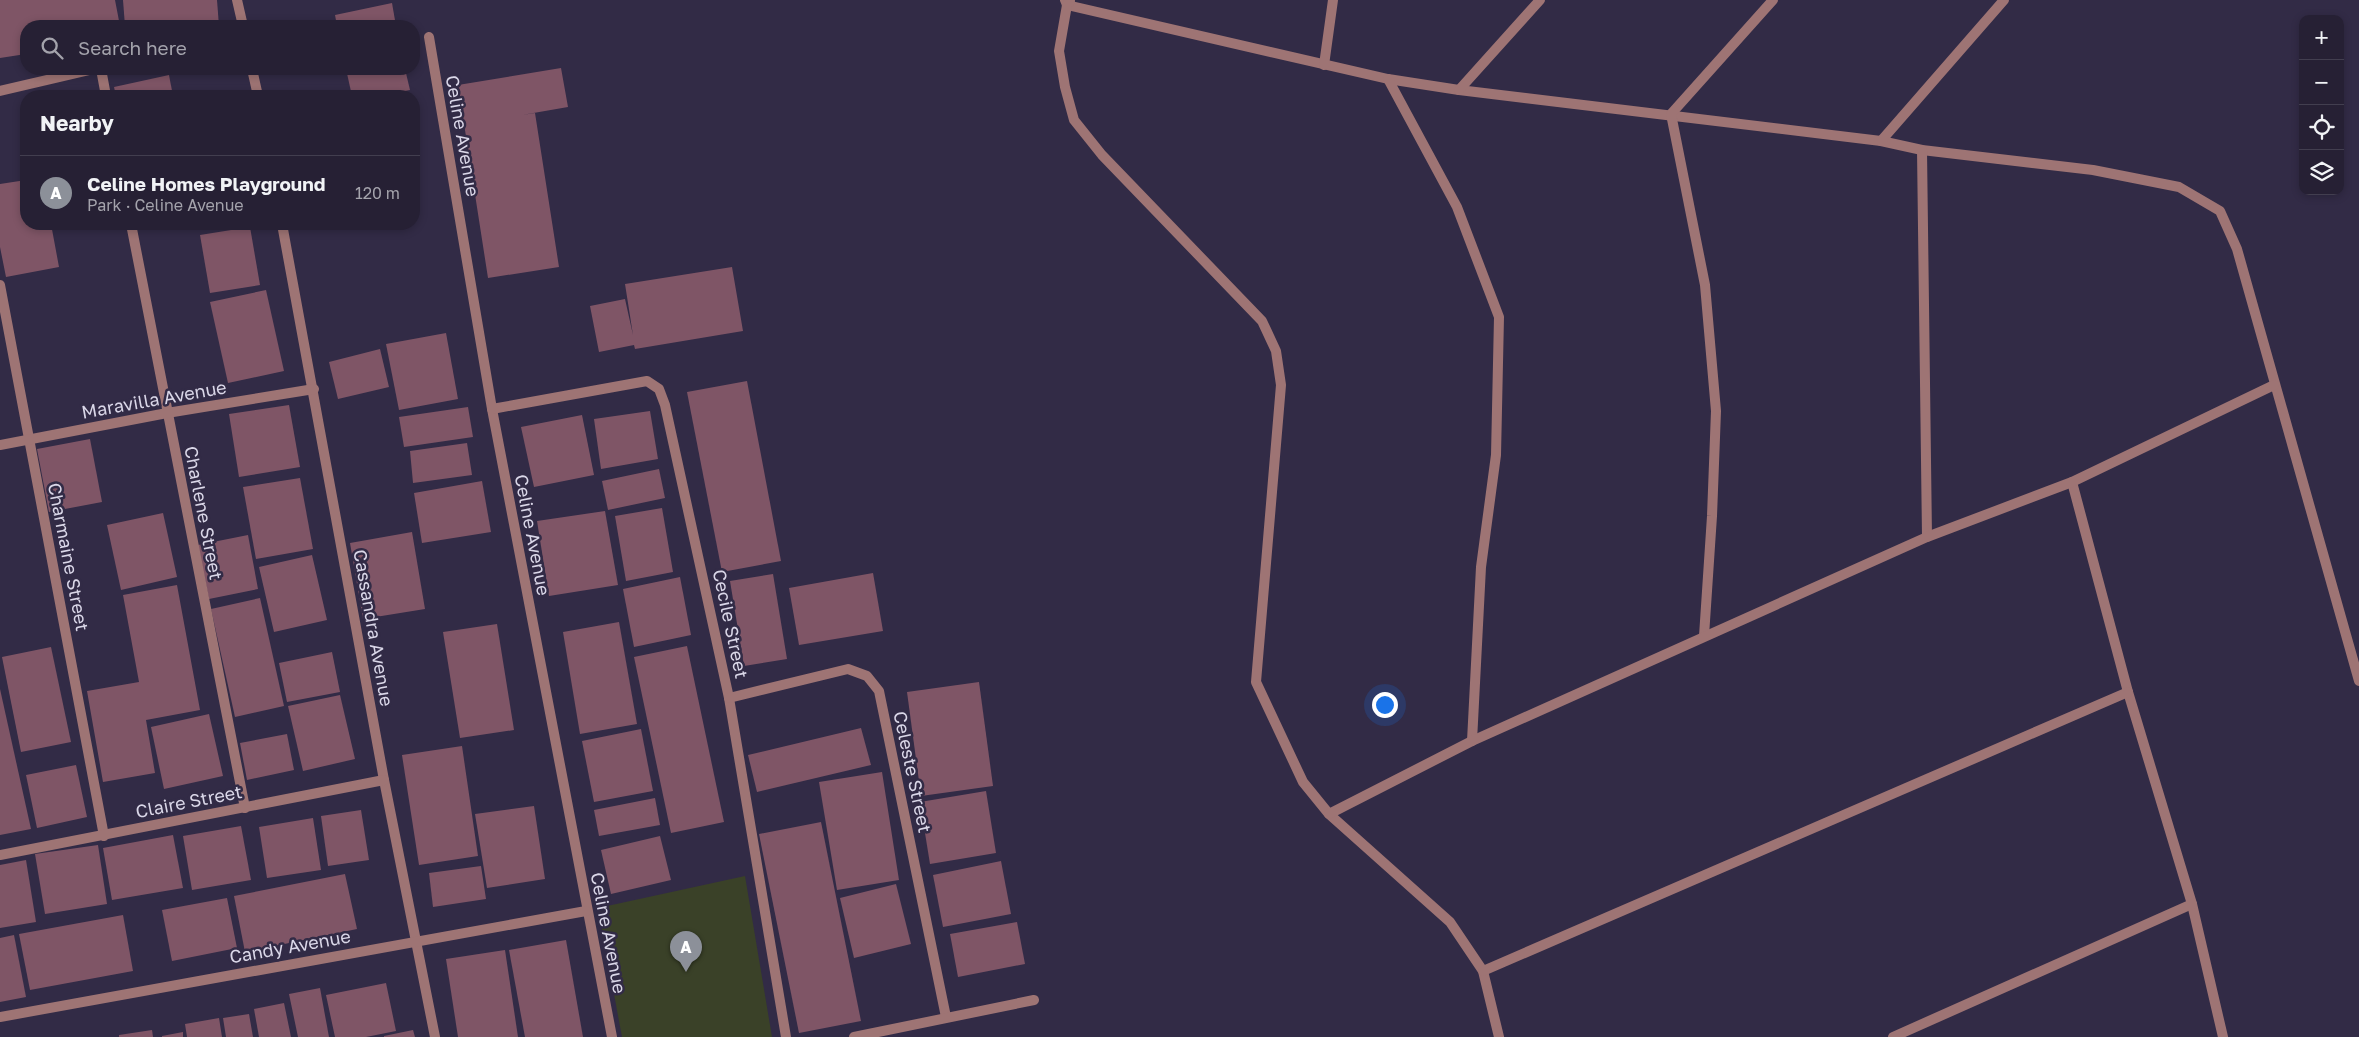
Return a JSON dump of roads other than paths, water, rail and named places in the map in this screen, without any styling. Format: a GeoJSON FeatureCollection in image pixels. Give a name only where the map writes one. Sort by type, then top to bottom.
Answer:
{"type":"FeatureCollection","features":[{"type":"Feature","properties":{"kind":"street"},"geometry":{"type":"LineString","coordinates":[[237,0],[242,20]]}},
{"type":"Feature","properties":{"kind":"street"},"geometry":{"type":"LineString","coordinates":[[1324,65],[1333,0]]}},
{"type":"Feature","properties":{"kind":"street"},"geometry":{"type":"LineString","coordinates":[[1459,90],[1540,0]]}},
{"type":"Feature","properties":{"kind":"street"},"geometry":{"type":"LineString","coordinates":[[1672,114],[1773,0]]}},
{"type":"Feature","properties":{"kind":"street"},"geometry":{"type":"LineString","coordinates":[[1881,141],[2004,0]]}},
{"type":"Feature","properties":{"kind":"street"},"geometry":{"type":"LineString","coordinates":[[1499,1037],[1483,971],[1450,922],[1329,814],[1303,782],[1256,682],[1281,385],[1276,351],[1262,321],[1102,155],[1074,120],[1065,87],[1059,51],[1068,2],[1388,79],[1459,90],[1672,114],[1881,141],[1922,150],[2093,170],[2179,187],[2220,211],[2238,249],[2274,385],[2359,681]]}},
{"type":"Feature","properties":{"kind":"street","name":"Celine Avenue"},"geometry":{"type":"LineString","coordinates":[[429,37],[492,409],[586,911],[612,1037]]}},
{"type":"Feature","properties":{"kind":"street"},"geometry":{"type":"LineString","coordinates":[[0,91],[68,75]]}},
{"type":"Feature","properties":{"kind":"street"},"geometry":{"type":"LineString","coordinates":[[102,75],[105,90]]}},
{"type":"Feature","properties":{"kind":"street"},"geometry":{"type":"LineString","coordinates":[[253,75],[257,90]]}},
{"type":"Feature","properties":{"kind":"street"},"geometry":{"type":"LineString","coordinates":[[1388,79],[1457,207],[1499,317],[1496,455],[1482,567],[1472,741]]}},
{"type":"Feature","properties":{"kind":"street"},"geometry":{"type":"LineString","coordinates":[[1672,114],[1705,285],[1716,411],[1712,516],[1704,636]]}},
{"type":"Feature","properties":{"kind":"street"},"geometry":{"type":"LineString","coordinates":[[1922,150],[1927,537]]}},
{"type":"Feature","properties":{"kind":"street","name":"Charlene Street"},"geometry":{"type":"LineString","coordinates":[[132,230],[245,808]]}},
{"type":"Feature","properties":{"kind":"street","name":"Cassandra Avenue"},"geometry":{"type":"LineString","coordinates":[[283,230],[314,389],[384,780],[435,1037]]}},
{"type":"Feature","properties":{"kind":"street","name":"Charmaine Street"},"geometry":{"type":"LineString","coordinates":[[0,285],[104,836]]}},
{"type":"Feature","properties":{"kind":"street","name":"Cecile Street"},"geometry":{"type":"LineString","coordinates":[[492,409],[647,381],[659,389],[666,405],[730,698],[786,1037]]}},
{"type":"Feature","properties":{"kind":"street"},"geometry":{"type":"LineString","coordinates":[[1329,814],[1472,741],[1927,537],[2072,482],[2274,385]]}},
{"type":"Feature","properties":{"kind":"street","name":"Maravilla Avenue"},"geometry":{"type":"LineString","coordinates":[[0,445],[167,413],[314,389]]}},
{"type":"Feature","properties":{"kind":"street"},"geometry":{"type":"LineString","coordinates":[[2072,482],[2128,692],[2192,904],[2224,1037]]}},
{"type":"Feature","properties":{"kind":"street","name":"Celeste Street"},"geometry":{"type":"LineString","coordinates":[[730,698],[848,669],[867,676],[879,691],[946,1017]]}},
{"type":"Feature","properties":{"kind":"street"},"geometry":{"type":"LineString","coordinates":[[1483,971],[2128,692]]}},
{"type":"Feature","properties":{"kind":"street","name":"Claire Street"},"geometry":{"type":"LineString","coordinates":[[0,855],[384,780]]}},
{"type":"Feature","properties":{"kind":"street"},"geometry":{"type":"LineString","coordinates":[[1892,1037],[2192,904]]}},
{"type":"Feature","properties":{"kind":"street","name":"Candy Avenue"},"geometry":{"type":"LineString","coordinates":[[0,1017],[586,911]]}},
{"type":"Feature","properties":{"kind":"street"},"geometry":{"type":"LineString","coordinates":[[854,1037],[1034,1000]]}},
{"type":"Feature","properties":{"kind":"place","name":"Celine Homes Playground"},"geometry":{"type":"Point","coordinates":[686,972]}}]}
